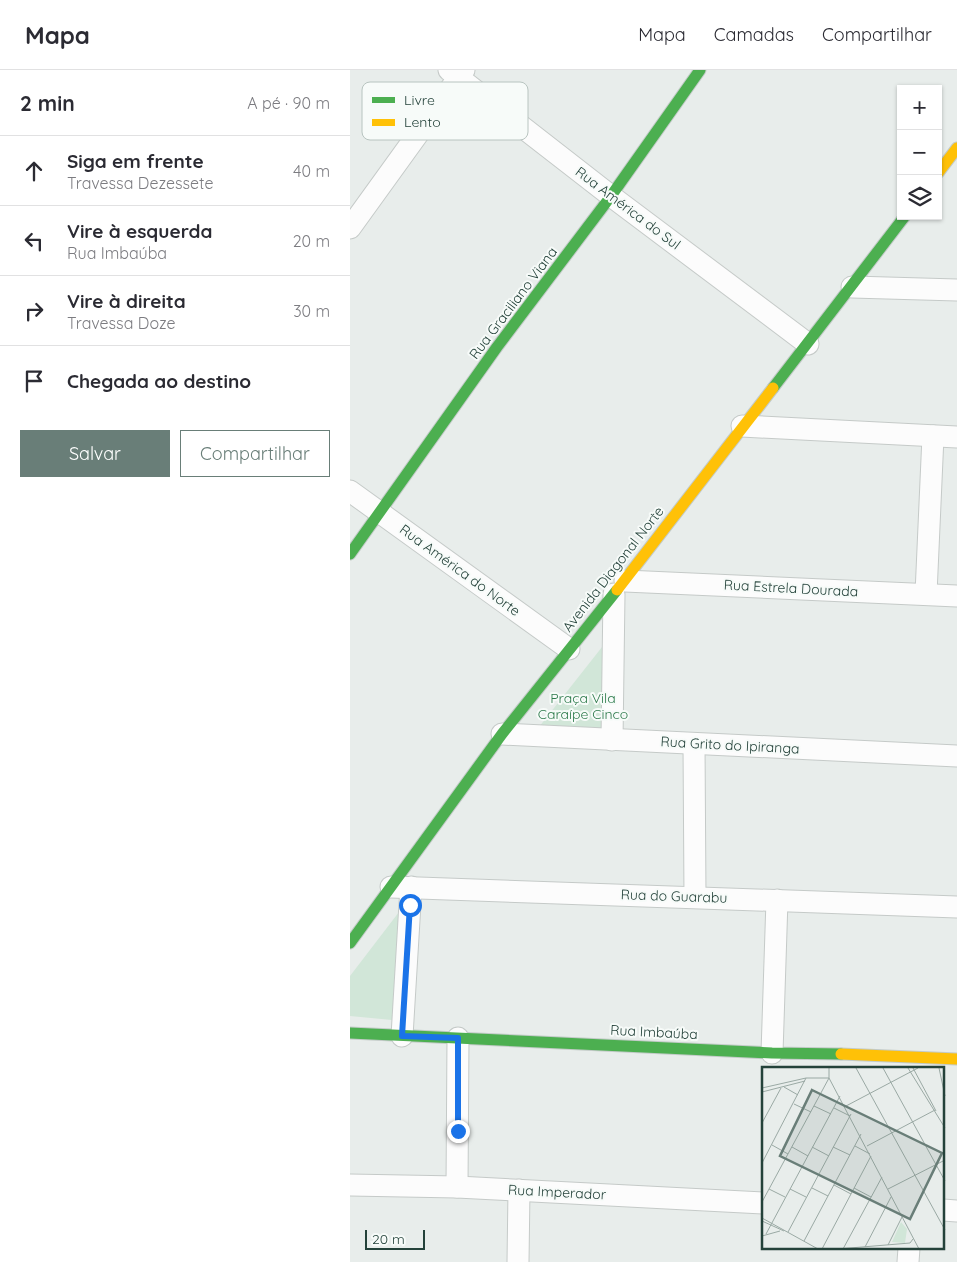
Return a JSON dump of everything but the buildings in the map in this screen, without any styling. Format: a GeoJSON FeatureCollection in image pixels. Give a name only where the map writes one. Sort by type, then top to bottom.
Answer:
{"type":"FeatureCollection","features":[{"type":"Feature","properties":{"kind":"street","name":"Rua Graciliano Viana"},"geometry":{"type":"LineString","coordinates":[[350,554],[497,348],[611,196],[700,70]]}},
{"type":"Feature","properties":{"kind":"street","name":"Rua América do Sul"},"geometry":{"type":"LineString","coordinates":[[457,73],[468,82]]}},
{"type":"Feature","properties":{"kind":"street","name":"Rua América do Sul"},"geometry":{"type":"LineString","coordinates":[[528,130],[611,196],[808,344]]}},
{"type":"Feature","properties":{"kind":"street"},"geometry":{"type":"LineString","coordinates":[[350,228],[411,140]]}},
{"type":"Feature","properties":{"kind":"street"},"geometry":{"type":"LineString","coordinates":[[942,168],[957,148]]}},
{"type":"Feature","properties":{"kind":"street","name":"Avenida Diagonal Norte"},"geometry":{"type":"LineString","coordinates":[[350,943],[401,887],[502,734],[620,588],[742,426],[808,344],[902,220]]}},
{"type":"Feature","properties":{"kind":"street"},"geometry":{"type":"LineString","coordinates":[[852,287],[957,290]]}},
{"type":"Feature","properties":{"kind":"street"},"geometry":{"type":"LineString","coordinates":[[742,426],[957,437]]}},
{"type":"Feature","properties":{"kind":"street"},"geometry":{"type":"LineString","coordinates":[[926,594],[933,436]]}},
{"type":"Feature","properties":{"kind":"street","name":"Rua América do Norte"},"geometry":{"type":"LineString","coordinates":[[350,491],[569,649]]}},
{"type":"Feature","properties":{"kind":"street"},"geometry":{"type":"LineString","coordinates":[[612,740],[620,588]]}},
{"type":"Feature","properties":{"kind":"street","name":"Rua Estrela Dourada"},"geometry":{"type":"LineString","coordinates":[[620,588],[957,596]]}},
{"type":"Feature","properties":{"kind":"street","name":"Rua Grito do Ipiranga"},"geometry":{"type":"LineString","coordinates":[[502,734],[957,756]]}},
{"type":"Feature","properties":{"kind":"street"},"geometry":{"type":"LineString","coordinates":[[694,744],[695,897]]}},
{"type":"Feature","properties":{"kind":"street"},"geometry":{"type":"LineString","coordinates":[[401,887],[402,1036]]}},
{"type":"Feature","properties":{"kind":"street","name":"Rua do Guarabu"},"geometry":{"type":"LineString","coordinates":[[401,887],[957,907]]}},
{"type":"Feature","properties":{"kind":"street"},"geometry":{"type":"LineString","coordinates":[[772,1053],[777,900]]}},
{"type":"Feature","properties":{"kind":"street","name":"Rua Imbaúba"},"geometry":{"type":"LineString","coordinates":[[350,1032],[772,1053],[856,1061],[957,1059]]}},
{"type":"Feature","properties":{"kind":"street"},"geometry":{"type":"LineString","coordinates":[[457,1187],[458,1038]]}},
{"type":"Feature","properties":{"kind":"street","name":"Rua Imperador"},"geometry":{"type":"LineString","coordinates":[[350,1184],[457,1187],[762,1203]]}},
{"type":"Feature","properties":{"kind":"street"},"geometry":{"type":"LineString","coordinates":[[518,1262],[519,1190]]}},
{"type":"Feature","properties":{"kind":"street"},"geometry":{"type":"LineString","coordinates":[[944,1210],[957,1210]]}},
{"type":"Feature","properties":{"kind":"green space","name":"Praça Vila Caraípe Cinco"},"geometry":{"type":"Polygon","coordinates":[[[606,642],[603,728],[539,727],[606,642]]]}},
{"type":"Feature","properties":{"kind":"green space"},"geometry":{"type":"Polygon","coordinates":[[[399,912],[392,1020],[350,1016],[350,976],[399,912]]]}},
{"type":"Feature","properties":{"kind":"traffic: fast"},"geometry":{"type":"LineString","coordinates":[[350,554],[497,347],[611,196],[700,70]]}},
{"type":"Feature","properties":{"kind":"traffic: fast"},"geometry":{"type":"LineString","coordinates":[[773,388],[902,220]]}},
{"type":"Feature","properties":{"kind":"traffic: fast"},"geometry":{"type":"LineString","coordinates":[[350,943],[502,734],[617,590]]}},
{"type":"Feature","properties":{"kind":"traffic: fast"},"geometry":{"type":"LineString","coordinates":[[350,1033],[772,1053],[841,1054]]}},
{"type":"Feature","properties":{"kind":"traffic: slow"},"geometry":{"type":"LineString","coordinates":[[942,168],[957,148]]}},
{"type":"Feature","properties":{"kind":"traffic: slow"},"geometry":{"type":"LineString","coordinates":[[617,590],[773,388]]}},
{"type":"Feature","properties":{"kind":"traffic: slow"},"geometry":{"type":"LineString","coordinates":[[841,1054],[957,1059]]}},
{"type":"Feature","properties":{"kind":"route"},"geometry":{"type":"LineString","coordinates":[[410,905],[402,1036],[458,1038],[458,1131]]}}]}
